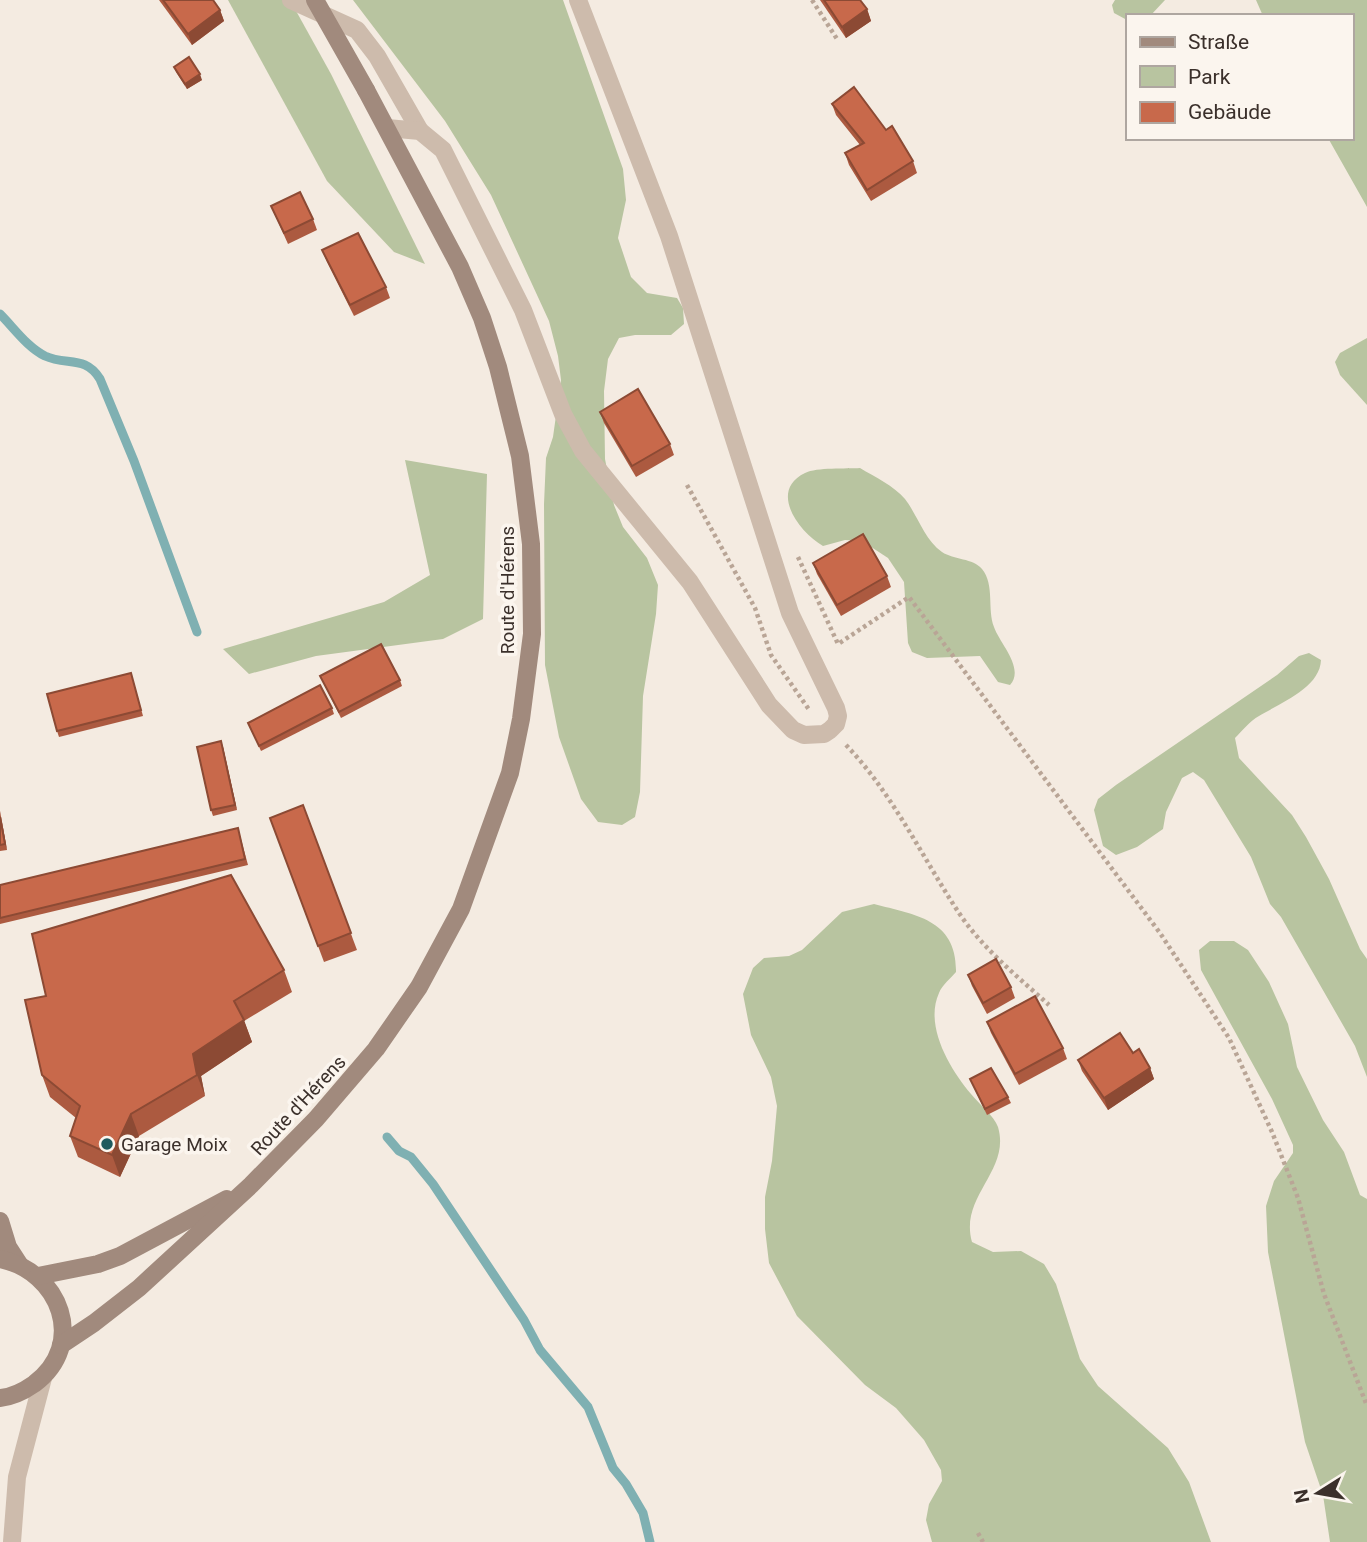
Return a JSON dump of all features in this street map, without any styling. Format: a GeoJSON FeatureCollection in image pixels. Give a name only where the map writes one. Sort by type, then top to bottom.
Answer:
{"type":"FeatureCollection","features":[{"type":"Feature","properties":{"kind":"main road","name":"Route d'Hérens"},"geometry":{"type":"LineString","coordinates":[[61,1345],[94,1324],[139,1288],[251,1185],[316,1119],[376,1049],[419,987],[455,920],[510,773],[532,634],[531,544],[520,456],[501,380],[482,318],[460,267],[387,128],[315,0]]}},
{"type":"Feature","properties":{"kind":"main road","name":"Route d'Hérens"},"geometry":{"type":"LineString","coordinates":[[38,1276],[98,1264],[120,1256],[251,1185]]}},
{"type":"Feature","properties":{"kind":"main road"},"geometry":{"type":"LineString","coordinates":[[0,1221],[8,1247],[19,1264]]}},
{"type":"Feature","properties":{"kind":"main road"},"geometry":{"type":"LineString","coordinates":[[0,1259],[19,1264],[38,1276],[51,1290],[59,1307],[62,1326],[61,1345],[43,1378],[26,1391],[0,1398]]}},
{"type":"Feature","properties":{"kind":"street"},"geometry":{"type":"LineString","coordinates":[[290,0],[357,30],[377,56],[420,131],[443,150],[523,310],[563,414],[583,451],[690,582],[769,705],[793,730],[804,735],[824,732],[835,724],[838,716],[836,708],[790,613],[669,236],[578,0]]}},
{"type":"Feature","properties":{"kind":"street"},"geometry":{"type":"LineString","coordinates":[[387,128],[420,131]]}},
{"type":"Feature","properties":{"kind":"street"},"geometry":{"type":"LineString","coordinates":[[12,1542],[17,1477],[43,1378]]}},
{"type":"Feature","properties":{"kind":"path"},"geometry":{"type":"LineString","coordinates":[[812,0],[837,39]]}},
{"type":"Feature","properties":{"kind":"path"},"geometry":{"type":"LineString","coordinates":[[687,485],[755,608],[771,655],[824,732],[869,769],[960,915],[992,954],[1049,1005]]}},
{"type":"Feature","properties":{"kind":"path"},"geometry":{"type":"LineString","coordinates":[[838,645],[909,597],[1182,963],[1229,1038],[1272,1132],[1298,1198],[1324,1294],[1367,1406]]}},
{"type":"Feature","properties":{"kind":"path"},"geometry":{"type":"LineString","coordinates":[[978,1533],[983,1542]]}},
{"type":"Feature","properties":{"kind":"green space"},"geometry":{"type":"Polygon","coordinates":[[[228,0],[290,0],[331,74],[425,264],[394,252],[327,181],[228,0]]]}},
{"type":"Feature","properties":{"kind":"green space"},"geometry":{"type":"Polygon","coordinates":[[[353,0],[563,0],[623,169],[626,200],[618,238],[631,277],[647,293],[677,298],[683,308],[684,324],[671,335],[619,338],[608,359],[604,391],[605,459],[614,505],[623,527],[647,558],[658,585],[643,696],[640,792],[635,817],[622,825],[598,822],[581,799],[559,737],[545,665],[546,458],[553,437],[561,380],[549,321],[491,195],[445,121],[353,0]]]}},
{"type":"Feature","properties":{"kind":"green space"},"geometry":{"type":"Polygon","coordinates":[[[1115,0],[1165,0],[1152,14],[1126,14],[1126,19],[1114,13],[1112,5],[1115,0]]]}},
{"type":"Feature","properties":{"kind":"green space"},"geometry":{"type":"Polygon","coordinates":[[[1256,0],[1367,0],[1367,207],[1329,140],[1353,140],[1353,14],[1262,14],[1256,0]]]}},
{"type":"Feature","properties":{"kind":"green space"},"geometry":{"type":"Polygon","coordinates":[[[1367,338],[1367,405],[1340,375],[1335,362],[1340,353],[1367,338]]]}},
{"type":"Feature","properties":{"kind":"green space"},"geometry":{"type":"Polygon","coordinates":[[[405,460],[487,474],[483,619],[443,639],[316,656],[249,674],[223,649],[384,602],[430,575],[405,460]]]}},
{"type":"Feature","properties":{"kind":"green space"},"geometry":{"type":"Polygon","coordinates":[[[860,468],[901,494],[930,541],[942,552],[974,563],[982,569],[990,590],[994,627],[1015,671],[1010,685],[998,682],[980,656],[927,658],[912,652],[908,643],[904,582],[888,558],[862,541],[845,540],[823,546],[797,521],[788,500],[794,481],[805,473],[817,470],[860,468]]]}},
{"type":"Feature","properties":{"kind":"green space"},"geometry":{"type":"Polygon","coordinates":[[[1309,653],[1321,660],[1314,679],[1298,694],[1249,723],[1235,738],[1239,758],[1292,815],[1306,837],[1367,959],[1367,1077],[1355,1046],[1281,917],[1270,904],[1251,857],[1204,780],[1193,772],[1182,778],[1166,812],[1163,829],[1137,847],[1116,855],[1103,846],[1094,810],[1098,799],[1116,785],[1277,675],[1299,656],[1309,653]]]}},
{"type":"Feature","properties":{"kind":"green space"},"geometry":{"type":"Polygon","coordinates":[[[874,904],[931,922],[949,941],[954,954],[956,972],[940,990],[935,1006],[937,1033],[955,1072],[996,1123],[1000,1143],[998,1157],[972,1211],[972,1242],[993,1252],[1021,1251],[1044,1264],[1056,1284],[1080,1359],[1098,1386],[1168,1448],[1189,1482],[1211,1542],[932,1542],[926,1520],[929,1504],[942,1481],[941,1470],[924,1440],[896,1408],[865,1385],[797,1316],[769,1263],[765,1197],[772,1161],[777,1106],[771,1077],[751,1035],[743,994],[753,968],[764,958],[789,956],[802,950],[842,912],[874,904]]]}},
{"type":"Feature","properties":{"kind":"green space"},"geometry":{"type":"Polygon","coordinates":[[[1210,941],[1234,941],[1248,950],[1269,982],[1288,1024],[1297,1067],[1323,1120],[1344,1152],[1360,1195],[1367,1199],[1367,1542],[1330,1542],[1323,1495],[1305,1442],[1268,1252],[1266,1206],[1274,1181],[1293,1153],[1293,1145],[1272,1099],[1201,970],[1199,950],[1210,941]]]}},
{"type":"Feature","properties":{"kind":"building"},"geometry":{"type":"Polygon","coordinates":[[[163,0],[213,0],[220,10],[188,34],[163,0]]]}},
{"type":"Feature","properties":{"kind":"building"},"geometry":{"type":"Polygon","coordinates":[[[824,0],[860,0],[867,9],[842,27],[824,0]]]}},
{"type":"Feature","properties":{"kind":"building"},"geometry":{"type":"Polygon","coordinates":[[[189,57],[200,74],[185,84],[174,67],[189,57]]]}},
{"type":"Feature","properties":{"kind":"building"},"geometry":{"type":"Polygon","coordinates":[[[854,87],[886,130],[892,126],[913,161],[867,190],[845,153],[864,143],[832,104],[854,87]]]}},
{"type":"Feature","properties":{"kind":"building"},"geometry":{"type":"Polygon","coordinates":[[[300,192],[313,219],[284,233],[271,206],[300,192]]]}},
{"type":"Feature","properties":{"kind":"building"},"geometry":{"type":"Polygon","coordinates":[[[358,233],[386,287],[350,305],[322,250],[358,233]]]}},
{"type":"Feature","properties":{"kind":"building"},"geometry":{"type":"Polygon","coordinates":[[[638,389],[670,444],[632,466],[600,412],[638,389]]]}},
{"type":"Feature","properties":{"kind":"building"},"geometry":{"type":"Polygon","coordinates":[[[863,534],[887,576],[837,605],[813,563],[863,534]]]}},
{"type":"Feature","properties":{"kind":"building"},"geometry":{"type":"Polygon","coordinates":[[[381,644],[400,680],[339,712],[320,676],[381,644]]]}},
{"type":"Feature","properties":{"kind":"building"},"geometry":{"type":"Polygon","coordinates":[[[131,673],[141,710],[57,731],[47,694],[131,673]]]}},
{"type":"Feature","properties":{"kind":"building"},"geometry":{"type":"Polygon","coordinates":[[[320,685],[332,708],[259,746],[248,723],[320,685]]]}},
{"type":"Feature","properties":{"kind":"building"},"geometry":{"type":"Polygon","coordinates":[[[221,741],[235,805],[211,810],[197,747],[221,741]]]}},
{"type":"Feature","properties":{"kind":"building"},"geometry":{"type":"Polygon","coordinates":[[[303,805],[351,933],[318,946],[270,818],[303,805]]]}},
{"type":"Feature","properties":{"kind":"building"},"geometry":{"type":"Polygon","coordinates":[[[0,817],[5,844],[0,845],[0,817]]]}},
{"type":"Feature","properties":{"kind":"building"},"geometry":{"type":"Polygon","coordinates":[[[238,828],[245,859],[0,918],[0,885],[238,828]]]}},
{"type":"Feature","properties":{"kind":"building"},"geometry":{"type":"Polygon","coordinates":[[[231,875],[284,970],[234,1001],[244,1020],[193,1054],[197,1075],[131,1114],[112,1155],[70,1136],[80,1106],[42,1075],[25,1000],[46,996],[32,934],[231,875]]]}},
{"type":"Feature","properties":{"kind":"building"},"geometry":{"type":"Polygon","coordinates":[[[996,959],[1011,987],[983,1003],[968,975],[996,959]]]}},
{"type":"Feature","properties":{"kind":"building"},"geometry":{"type":"Polygon","coordinates":[[[1035,996],[1063,1048],[1015,1074],[987,1022],[1035,996]]]}},
{"type":"Feature","properties":{"kind":"building"},"geometry":{"type":"Polygon","coordinates":[[[1120,1033],[1133,1053],[1139,1049],[1150,1068],[1104,1098],[1078,1060],[1120,1033]]]}},
{"type":"Feature","properties":{"kind":"building"},"geometry":{"type":"Polygon","coordinates":[[[991,1068],[1008,1097],[985,1109],[970,1079],[991,1068]]]}},
{"type":"Feature","properties":{"kind":"waterway"},"geometry":{"type":"LineString","coordinates":[[0,314],[38,352],[53,359],[82,364],[100,379],[134,461],[197,632]]}},
{"type":"Feature","properties":{"kind":"waterway"},"geometry":{"type":"LineString","coordinates":[[387,1137],[399,1151],[411,1157],[433,1184],[524,1320],[540,1350],[588,1407],[613,1468],[643,1513],[650,1542]]}},
{"type":"Feature","properties":{"kind":"place","name":"Garage Moix"},"geometry":{"type":"Point","coordinates":[107,1144]}}]}
